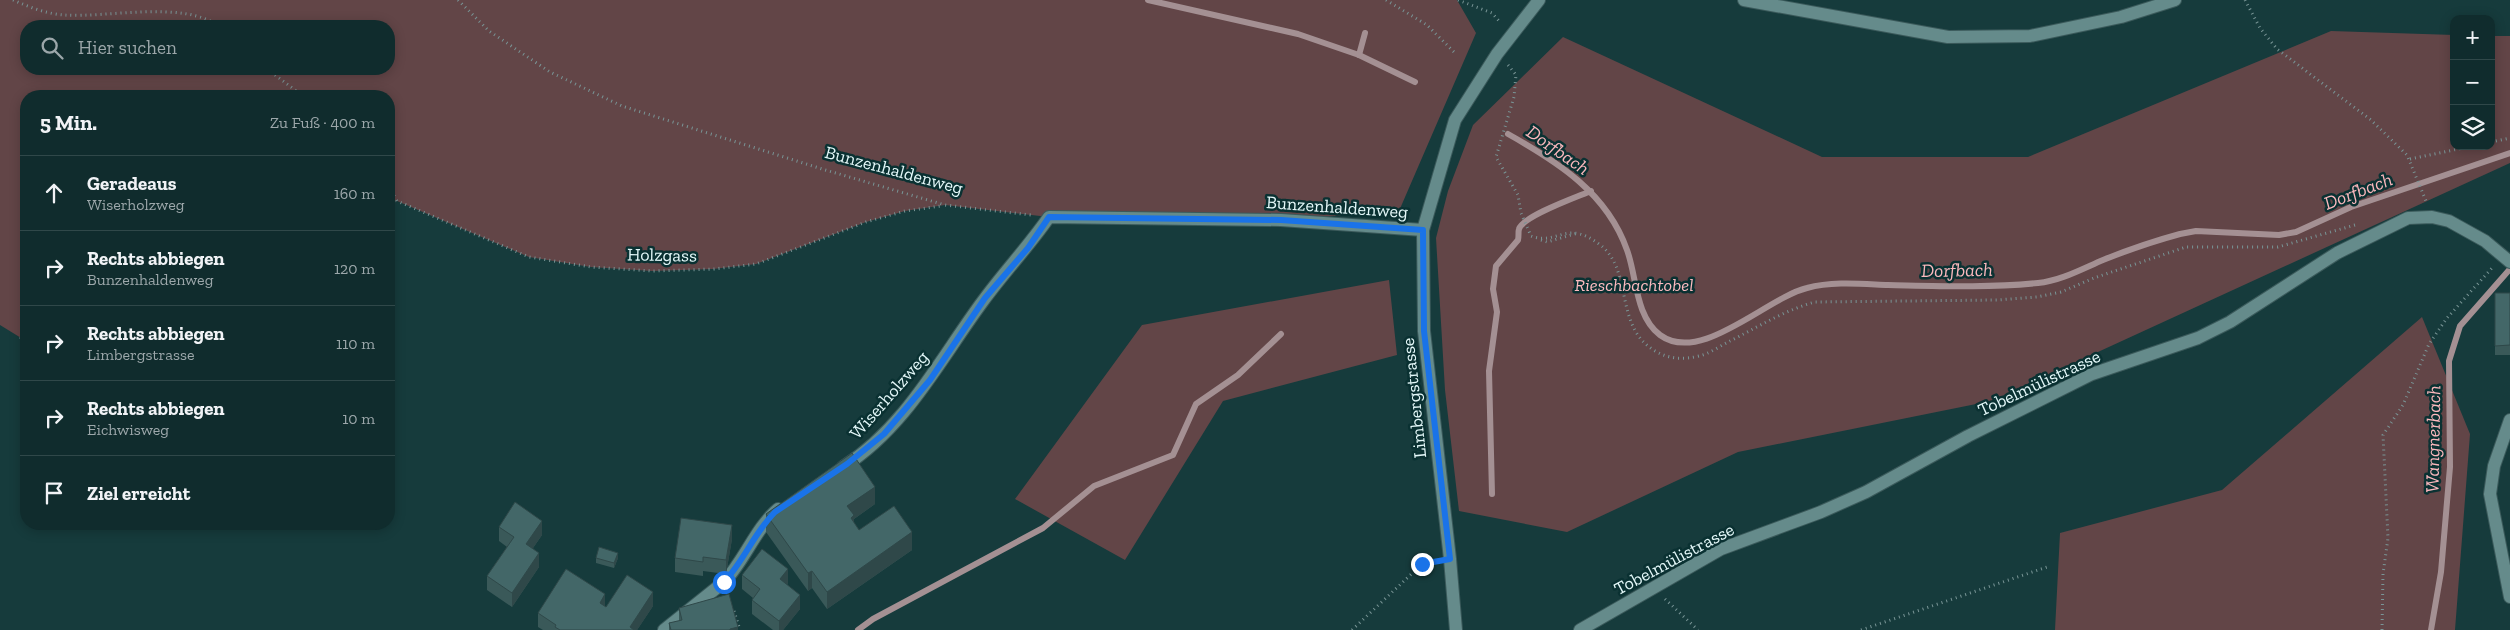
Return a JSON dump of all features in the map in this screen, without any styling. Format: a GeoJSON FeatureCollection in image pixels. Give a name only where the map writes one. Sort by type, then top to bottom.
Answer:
{"type":"FeatureCollection","features":[{"type":"Feature","properties":{"kind":"street","name":"Limbergstrasse"},"geometry":{"type":"LineString","coordinates":[[1456,630],[1450,559],[1424,331],[1423,230],[1455,120],[1497,54],[1539,0]]}},
{"type":"Feature","properties":{"kind":"street"},"geometry":{"type":"LineString","coordinates":[[1744,0],[1948,37],[2030,36],[2121,17],[2175,0]]}},
{"type":"Feature","properties":{"kind":"street","name":"Tobelmülistrasse"},"geometry":{"type":"LineString","coordinates":[[1580,630],[1721,549],[1822,512],[1866,492],[1968,436],[2092,374],[2198,338],[2230,322],[2337,254],[2408,218],[2432,216],[2463,227],[2485,241],[2506,258]]}},
{"type":"Feature","properties":{"kind":"street","name":"Bunzenhaldenweg"},"geometry":{"type":"LineString","coordinates":[[1049,217],[1281,220],[1423,230]]}},
{"type":"Feature","properties":{"kind":"street","name":"Wiserholzweg"},"geometry":{"type":"LineString","coordinates":[[832,474],[867,450],[917,396],[985,298],[1028,248],[1049,217]]}},
{"type":"Feature","properties":{"kind":"street"},"geometry":{"type":"LineString","coordinates":[[2510,420],[2494,466],[2490,494],[2510,597]]}},
{"type":"Feature","properties":{"kind":"street"},"geometry":{"type":"LineString","coordinates":[[664,630],[732,574],[765,522],[786,503]]}},
{"type":"Feature","properties":{"kind":"path"},"geometry":{"type":"LineString","coordinates":[[13,0],[62,15],[100,16],[177,11],[211,20]]}},
{"type":"Feature","properties":{"kind":"path","name":"Bunzenhaldenweg"},"geometry":{"type":"LineString","coordinates":[[458,0],[488,31],[550,72],[622,106],[944,205],[1049,217]]}},
{"type":"Feature","properties":{"kind":"path"},"geometry":{"type":"LineString","coordinates":[[1386,0],[1427,25],[1455,53]]}},
{"type":"Feature","properties":{"kind":"path"},"geometry":{"type":"LineString","coordinates":[[1458,0],[1492,13],[1512,34]]}},
{"type":"Feature","properties":{"kind":"path"},"geometry":{"type":"LineString","coordinates":[[2245,0],[2260,28],[2278,49],[2371,120],[2410,159],[2424,198]]}},
{"type":"Feature","properties":{"kind":"path"},"geometry":{"type":"LineString","coordinates":[[1497,54],[1516,75],[1514,97],[1496,157],[1518,195],[1521,213],[1531,236],[1547,242],[1579,233],[1599,244],[1612,257],[1618,270],[1623,297],[1633,328],[1642,341],[1659,354],[1673,359],[1702,356],[1793,308],[1815,302],[1988,300],[2037,297],[2060,292],[2094,278],[2186,247],[2278,247],[2343,226],[2367,225],[2382,230]]}},
{"type":"Feature","properties":{"kind":"path"},"geometry":{"type":"LineString","coordinates":[[275,75],[295,90]]}},
{"type":"Feature","properties":{"kind":"path"},"geometry":{"type":"LineString","coordinates":[[2495,141],[2510,138]]}},
{"type":"Feature","properties":{"kind":"path"},"geometry":{"type":"LineString","coordinates":[[2410,159],[2453,150]]}},
{"type":"Feature","properties":{"kind":"path"},"geometry":{"type":"LineString","coordinates":[[395,198],[397,201]]}},
{"type":"Feature","properties":{"kind":"path","name":"Holzgass"},"geometry":{"type":"LineString","coordinates":[[397,201],[529,257],[591,266],[652,271],[714,269],[756,264],[866,222],[905,211],[944,205]]}},
{"type":"Feature","properties":{"kind":"path"},"geometry":{"type":"LineString","coordinates":[[2382,630],[2383,574],[2388,538],[2383,435],[2403,405],[2429,344],[2447,318],[2506,258]]}},
{"type":"Feature","properties":{"kind":"path"},"geometry":{"type":"LineString","coordinates":[[1352,630],[1422,564],[1450,559]]}},
{"type":"Feature","properties":{"kind":"path"},"geometry":{"type":"LineString","coordinates":[[1861,630],[2050,566]]}},
{"type":"Feature","properties":{"kind":"path"},"geometry":{"type":"LineString","coordinates":[[724,582],[740,630]]}},
{"type":"Feature","properties":{"kind":"path"},"geometry":{"type":"LineString","coordinates":[[1655,587],[1698,630]]}},
{"type":"Feature","properties":{"kind":"green space"},"geometry":{"type":"Polygon","coordinates":[[[0,0],[1457,0],[1476,33],[1399,211],[1281,220],[1049,217],[945,205],[905,211],[866,222],[756,264],[713,269],[652,271],[591,267],[529,257],[395,201],[395,90],[20,90],[20,337],[0,325],[0,0]]]}},
{"type":"Feature","properties":{"kind":"green space","name":"Rieschbachtobel"},"geometry":{"type":"Polygon","coordinates":[[[2331,31],[2450,35],[2450,150],[2495,150],[2495,36],[2510,36],[2510,163],[1991,401],[1738,452],[1567,532],[1459,511],[1445,390],[1436,238],[1448,191],[1473,125],[1563,37],[1822,157],[2028,157],[2331,31]]]}},
{"type":"Feature","properties":{"kind":"green space"},"geometry":{"type":"Polygon","coordinates":[[[1389,280],[1397,355],[1223,401],[1125,560],[1015,499],[1142,325],[1389,280]]]}},
{"type":"Feature","properties":{"kind":"green space"},"geometry":{"type":"Polygon","coordinates":[[[2422,317],[2470,434],[2455,630],[2055,630],[2060,533],[2222,490],[2422,317]]]}},
{"type":"Feature","properties":{"kind":"building"},"geometry":{"type":"Polygon","coordinates":[[[2495,293],[2510,293],[2510,345],[2495,346],[2495,293]]]}},
{"type":"Feature","properties":{"kind":"building"},"geometry":{"type":"Polygon","coordinates":[[[852,453],[875,487],[847,506],[854,515],[851,518],[859,530],[894,506],[912,532],[827,592],[812,571],[808,573],[766,514],[852,453]]]}},
{"type":"Feature","properties":{"kind":"building"},"geometry":{"type":"Polygon","coordinates":[[[515,502],[542,521],[526,544],[539,553],[512,593],[487,576],[514,537],[499,527],[515,502]]]}},
{"type":"Feature","properties":{"kind":"building"},"geometry":{"type":"Polygon","coordinates":[[[681,518],[732,525],[726,560],[703,557],[703,562],[675,558],[681,518]]]}},
{"type":"Feature","properties":{"kind":"building"},"geometry":{"type":"Polygon","coordinates":[[[599,547],[618,553],[614,563],[596,558],[599,547]]]}},
{"type":"Feature","properties":{"kind":"building"},"geometry":{"type":"Polygon","coordinates":[[[762,549],[788,569],[780,579],[800,595],[779,621],[752,600],[760,589],[742,575],[762,549]]]}},
{"type":"Feature","properties":{"kind":"building"},"geometry":{"type":"Polygon","coordinates":[[[566,569],[605,594],[600,603],[606,607],[627,575],[653,592],[630,627],[634,630],[560,630],[555,627],[556,625],[538,613],[566,569]]]}},
{"type":"Feature","properties":{"kind":"building"},"geometry":{"type":"Polygon","coordinates":[[[729,594],[738,627],[730,630],[671,630],[669,623],[682,620],[679,608],[729,594]]]}},
{"type":"Feature","properties":{"kind":"waterway","name":"Dorfbach"},"geometry":{"type":"LineString","coordinates":[[1148,0],[1298,34],[1359,55],[1415,82]]}},
{"type":"Feature","properties":{"kind":"waterway"},"geometry":{"type":"LineString","coordinates":[[1359,55],[1365,33]]}},
{"type":"Feature","properties":{"kind":"waterway","name":"Dorfbach"},"geometry":{"type":"LineString","coordinates":[[1508,134],[1545,156],[1579,181],[1607,212],[1627,250],[1641,307],[1646,318],[1660,335],[1676,342],[1695,342],[1714,336],[1791,294],[1827,284],[1982,286],[2038,283],[2063,277],[2122,253],[2180,234],[2196,231],[2279,235],[2296,232],[2351,207],[2510,153]]}},
{"type":"Feature","properties":{"kind":"waterway"},"geometry":{"type":"LineString","coordinates":[[1492,494],[1489,371],[1497,312],[1493,289],[1496,266],[1518,240],[1519,229],[1530,218],[1591,191]]}},
{"type":"Feature","properties":{"kind":"waterway","name":"Wangnerbach"},"geometry":{"type":"LineString","coordinates":[[2431,630],[2441,572],[2450,467],[2449,361],[2460,326],[2510,269]]}},
{"type":"Feature","properties":{"kind":"waterway"},"geometry":{"type":"LineString","coordinates":[[858,630],[873,619],[1043,528],[1094,486],[1173,455],[1196,404],[1238,375],[1281,334]]}},
{"type":"Feature","properties":{"kind":"route"},"geometry":{"type":"LineString","coordinates":[[724,582],[732,574],[765,522],[775,512],[867,450],[884,434],[930,380],[966,324],[985,298],[1028,248],[1049,217],[1281,220],[1423,230],[1424,331],[1450,559],[1422,564]]}}]}
